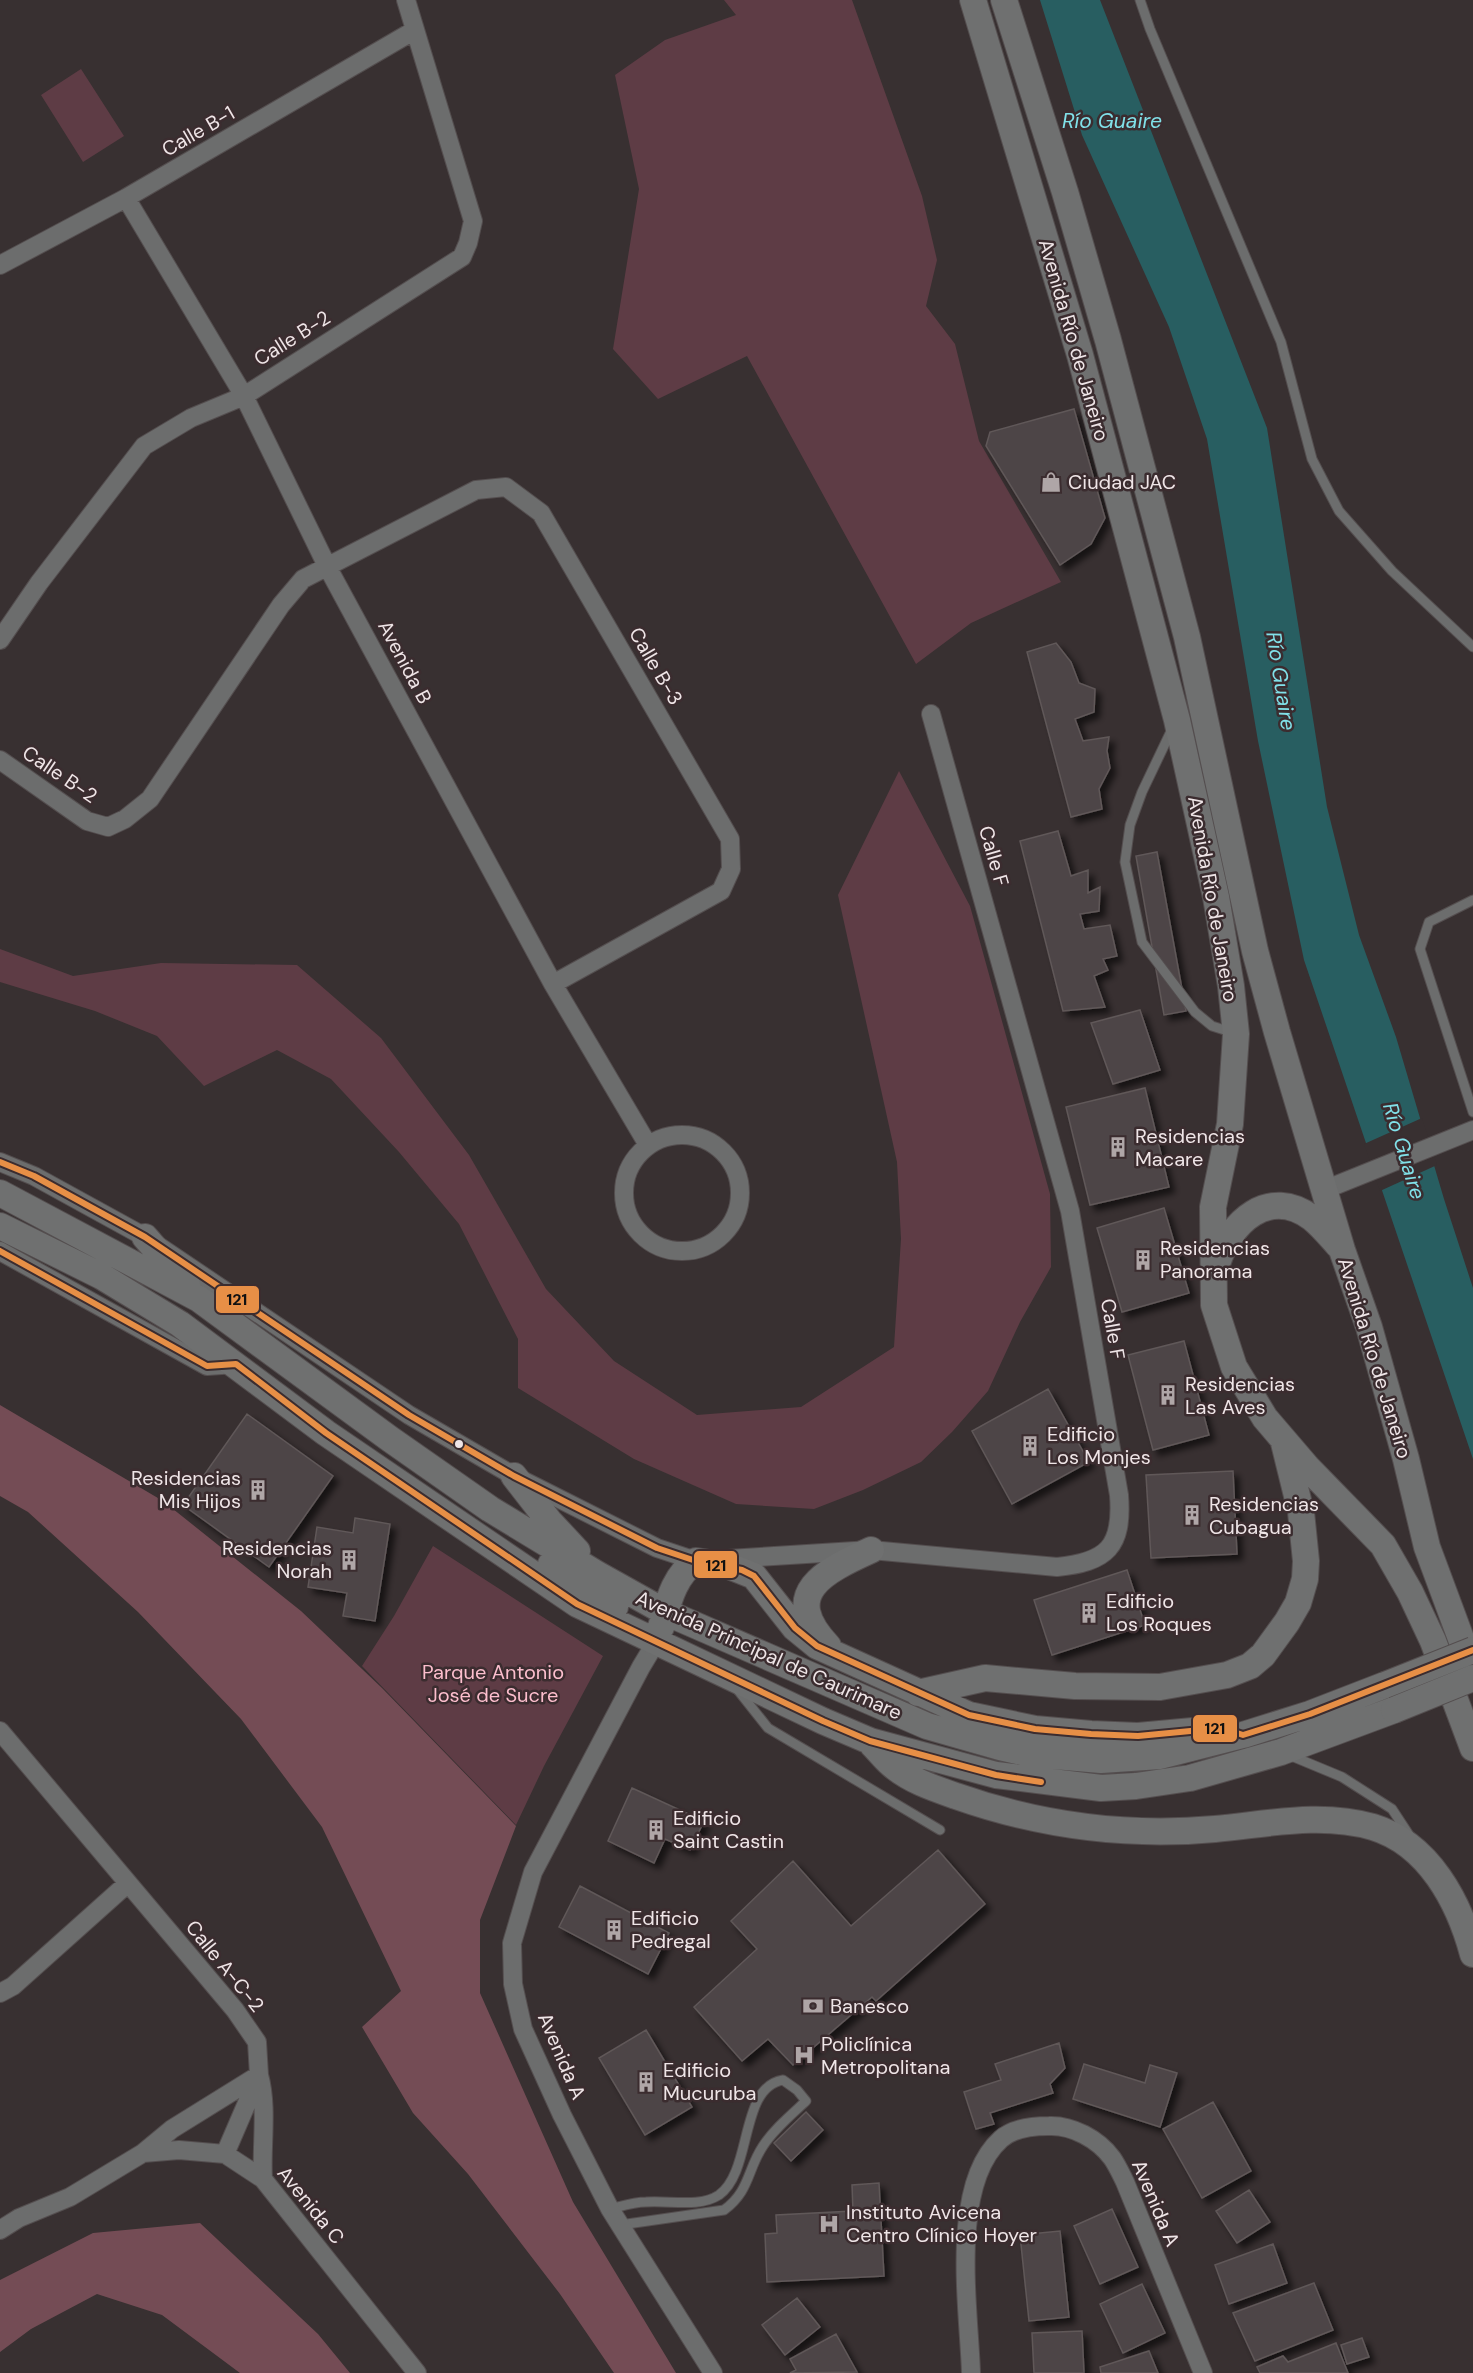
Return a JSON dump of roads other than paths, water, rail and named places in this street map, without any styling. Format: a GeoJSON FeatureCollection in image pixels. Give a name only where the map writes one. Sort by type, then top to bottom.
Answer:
{"type":"FeatureCollection","features":[{"type":"Feature","properties":{"kind":"main road","name":"Avenida Río de Janeiro"},"geometry":{"type":"LineString","coordinates":[[973,0],[1080,355],[1177,720],[1216,897],[1231,986],[1236,1034],[1230,1124],[1213,1207],[1214,1305],[1234,1366],[1265,1418],[1383,1545],[1410,1592],[1433,1641],[1473,1748]]}},
{"type":"Feature","properties":{"kind":"main road","name":"Avenida Río de Janeiro"},"geometry":{"type":"LineString","coordinates":[[1004,0],[1065,192],[1108,340],[1186,637],[1258,961],[1277,1032],[1342,1250],[1369,1327],[1427,1547],[1473,1671]]}},
{"type":"Feature","properties":{"kind":"main road"},"geometry":{"type":"LineString","coordinates":[[1212,1280],[1221,1251],[1231,1234],[1250,1213],[1324,1190]]}},
{"type":"Feature","properties":{"kind":"main road","name":"Avenida Principal de Caurimare"},"geometry":{"type":"LineString","coordinates":[[0,1193],[199,1299],[490,1509],[597,1574],[665,1612],[927,1726],[1031,1754],[1101,1760],[1160,1756],[1244,1735],[1310,1714],[1473,1650]]}},
{"type":"Feature","properties":{"kind":"main road"},"geometry":{"type":"LineString","coordinates":[[1262,1208],[1283,1207],[1311,1217],[1342,1250]]}},
{"type":"Feature","properties":{"kind":"main road","name":"Avenida Principal de Caurimare"},"geometry":{"type":"LineString","coordinates":[[0,1226],[101,1276],[180,1324],[326,1433],[578,1604],[823,1722],[870,1741],[996,1775],[1101,1788],[1164,1783],[1281,1752],[1473,1678]]}},
{"type":"Feature","properties":{"kind":"main road"},"geometry":{"type":"LineString","coordinates":[[145,1237],[199,1299]]}},
{"type":"Feature","properties":{"kind":"main road"},"geometry":{"type":"LineString","coordinates":[[378,1429],[389,1453],[640,1624],[656,1642]]}},
{"type":"Feature","properties":{"kind":"main road"},"geometry":{"type":"LineString","coordinates":[[918,1693],[954,1683],[985,1678],[1075,1686],[1160,1687],[1219,1677],[1250,1666],[1268,1648],[1287,1622],[1298,1603],[1305,1579],[1306,1561],[1301,1512],[1283,1440]]}},
{"type":"Feature","properties":{"kind":"main road"},"geometry":{"type":"LineString","coordinates":[[514,1476],[549,1521],[597,1574]]}},
{"type":"Feature","properties":{"kind":"main road"},"geometry":{"type":"LineString","coordinates":[[836,1655],[822,1640],[812,1624],[806,1599],[813,1585],[823,1574],[871,1550]]}},
{"type":"Feature","properties":{"kind":"main road"},"geometry":{"type":"LineString","coordinates":[[656,1642],[665,1612],[685,1568],[696,1561],[729,1566],[754,1576],[795,1628],[817,1646],[969,1715],[1035,1729],[1091,1734],[1138,1736],[1222,1728],[1244,1735]]}},
{"type":"Feature","properties":{"kind":"main road"},"geometry":{"type":"LineString","coordinates":[[870,1741],[892,1765],[921,1783],[978,1804],[1041,1821],[1100,1830],[1160,1832],[1214,1829],[1305,1819],[1340,1820],[1376,1828],[1403,1842],[1425,1859],[1445,1887],[1458,1911],[1473,1954]]}},
{"type":"Feature","properties":{"kind":"street","name":"Calle B-2"},"geometry":{"type":"LineString","coordinates":[[0,639],[39,583],[144,446],[191,418],[244,396],[462,257],[473,221],[406,0]]}},
{"type":"Feature","properties":{"kind":"street","name":"Calle B-1"},"geometry":{"type":"LineString","coordinates":[[0,265],[126,198],[415,30]]}},
{"type":"Feature","properties":{"kind":"street","name":"Avenida B"},"geometry":{"type":"LineString","coordinates":[[126,198],[244,396],[328,568],[553,984],[648,1145]]}},
{"type":"Feature","properties":{"kind":"street","name":"Calle B-3"},"geometry":{"type":"LineString","coordinates":[[328,568],[476,490],[506,487],[541,513],[730,838],[731,868],[721,891],[553,984]]}},
{"type":"Feature","properties":{"kind":"street","name":"Calle B-2"},"geometry":{"type":"LineString","coordinates":[[0,760],[87,821],[108,827],[125,819],[150,799],[303,579],[328,568]]}},
{"type":"Feature","properties":{"kind":"street","name":"Calle F"},"geometry":{"type":"LineString","coordinates":[[696,1561],[871,1550],[1058,1568],[1082,1565],[1103,1556],[1117,1537],[1120,1516],[1070,1211],[931,714]]}},
{"type":"Feature","properties":{"kind":"street"},"geometry":{"type":"LineString","coordinates":[[1324,1190],[1471,1131]]}},
{"type":"Feature","properties":{"kind":"street"},"geometry":{"type":"LineString","coordinates":[[672,1136],[690,1136],[719,1149],[726,1156],[736,1174],[740,1192],[737,1212],[731,1225],[720,1237],[690,1251],[673,1251],[659,1247],[640,1234],[628,1217],[624,1200],[625,1179],[633,1160],[648,1145],[672,1136]]}},
{"type":"Feature","properties":{"kind":"street"},"geometry":{"type":"LineString","coordinates":[[0,1162],[34,1176],[145,1237],[409,1416],[514,1476],[618,1530],[657,1548],[696,1561]]}},
{"type":"Feature","properties":{"kind":"street"},"geometry":{"type":"LineString","coordinates":[[0,1251],[207,1366],[236,1364]]}},
{"type":"Feature","properties":{"kind":"street","name":"Avenida A"},"geometry":{"type":"LineString","coordinates":[[656,1642],[533,1872],[512,1943],[513,1984],[523,2029],[562,2115],[610,2209],[713,2373]]}},
{"type":"Feature","properties":{"kind":"street","name":"Calle A-C-2"},"geometry":{"type":"LineString","coordinates":[[0,1731],[241,2018],[257,2042],[259,2075],[225,2154]]}},
{"type":"Feature","properties":{"kind":"street"},"geometry":{"type":"LineString","coordinates":[[0,1993],[13,1986],[127,1884]]}},
{"type":"Feature","properties":{"kind":"street"},"geometry":{"type":"LineString","coordinates":[[143,2153],[172,2128],[259,2075],[264,2092],[261,2151],[263,2179]]}},
{"type":"Feature","properties":{"kind":"street","name":"Avenida A"},"geometry":{"type":"LineString","coordinates":[[970,2373],[964,2267],[968,2217],[979,2171],[986,2155],[1003,2137],[1029,2127],[1059,2125],[1092,2139],[1112,2157],[1125,2182],[1203,2373]]}},
{"type":"Feature","properties":{"kind":"street","name":"Avenida C"},"geometry":{"type":"LineString","coordinates":[[0,2230],[19,2218],[70,2197],[143,2153],[178,2150],[225,2154],[263,2179],[417,2373]]}},
{"type":"Feature","properties":{"kind":"lane"},"geometry":{"type":"LineString","coordinates":[[1140,0],[1150,29],[1281,342],[1312,459],[1339,511],[1392,571],[1473,647]]}},
{"type":"Feature","properties":{"kind":"lane"},"geometry":{"type":"LineString","coordinates":[[1177,720],[1142,792],[1130,825],[1125,862],[1142,942],[1195,1012],[1212,1026],[1236,1034]]}},
{"type":"Feature","properties":{"kind":"lane"},"geometry":{"type":"LineString","coordinates":[[1473,900],[1429,922],[1420,949],[1473,1112]]}},
{"type":"Feature","properties":{"kind":"lane"},"geometry":{"type":"LineString","coordinates":[[726,1675],[768,1728],[940,1830]]}},
{"type":"Feature","properties":{"kind":"lane"},"geometry":{"type":"LineString","coordinates":[[1281,1752],[1342,1777],[1392,1809],[1425,1859]]}},
{"type":"Feature","properties":{"kind":"lane"},"geometry":{"type":"LineString","coordinates":[[610,2209],[645,2202],[702,2202],[717,2196],[726,2188],[738,2166],[757,2101],[764,2090],[774,2081],[783,2080],[797,2090],[806,2101],[772,2133],[761,2149],[748,2182],[734,2203],[724,2210],[620,2225]]}},
{"type":"Feature","properties":{"kind":"water","name":"Río Guaire"},"geometry":{"type":"Polygon","coordinates":[[[1040,0],[1100,0],[1267,428],[1327,807],[1359,935],[1396,1037],[1473,1288],[1473,1459],[1304,960],[1258,741],[1207,439],[1169,327],[1082,135],[1040,0]]]}},
{"type":"Feature","properties":{"kind":"place","name":"Ciudad JAC"},"geometry":{"type":"Point","coordinates":[1051,482]}},
{"type":"Feature","properties":{"kind":"place","name":"Residencias Macare"},"geometry":{"type":"Point","coordinates":[1118,1147]}},
{"type":"Feature","properties":{"kind":"place","name":"Residencias Panorama"},"geometry":{"type":"Point","coordinates":[1143,1260]}},
{"type":"Feature","properties":{"kind":"place","name":"Residencias Las Aves"},"geometry":{"type":"Point","coordinates":[1168,1395]}},
{"type":"Feature","properties":{"kind":"place","name":"Edificio Los Monjes"},"geometry":{"type":"Point","coordinates":[1030,1446]}},
{"type":"Feature","properties":{"kind":"place","name":"Residencias Mis Hijos"},"geometry":{"type":"Point","coordinates":[258,1490]}},
{"type":"Feature","properties":{"kind":"place","name":"Residencias Cubagua"},"geometry":{"type":"Point","coordinates":[1192,1515]}},
{"type":"Feature","properties":{"kind":"place","name":"Residencias Norah"},"geometry":{"type":"Point","coordinates":[349,1560]}},
{"type":"Feature","properties":{"kind":"place","name":"Edificio Los Roques"},"geometry":{"type":"Point","coordinates":[1089,1613]}},
{"type":"Feature","properties":{"kind":"place","name":"Edificio Saint Castin"},"geometry":{"type":"Point","coordinates":[656,1830]}},
{"type":"Feature","properties":{"kind":"place","name":"Edificio Pedregal"},"geometry":{"type":"Point","coordinates":[614,1930]}},
{"type":"Feature","properties":{"kind":"place","name":"Banesco"},"geometry":{"type":"Point","coordinates":[813,2006]}},
{"type":"Feature","properties":{"kind":"place","name":"Policlínica Metropolitana"},"geometry":{"type":"Point","coordinates":[804,2055]}},
{"type":"Feature","properties":{"kind":"place","name":"Edificio Mucuruba"},"geometry":{"type":"Point","coordinates":[646,2082]}},
{"type":"Feature","properties":{"kind":"place","name":"Instituto Avicena Centro Clínico Hoyer"},"geometry":{"type":"Point","coordinates":[829,2224]}},
{"type":"Feature","properties":{"kind":"park label","name":"Parque Antonio José de Sucre"},"geometry":{"type":"Point","coordinates":[493,1684]}}]}
